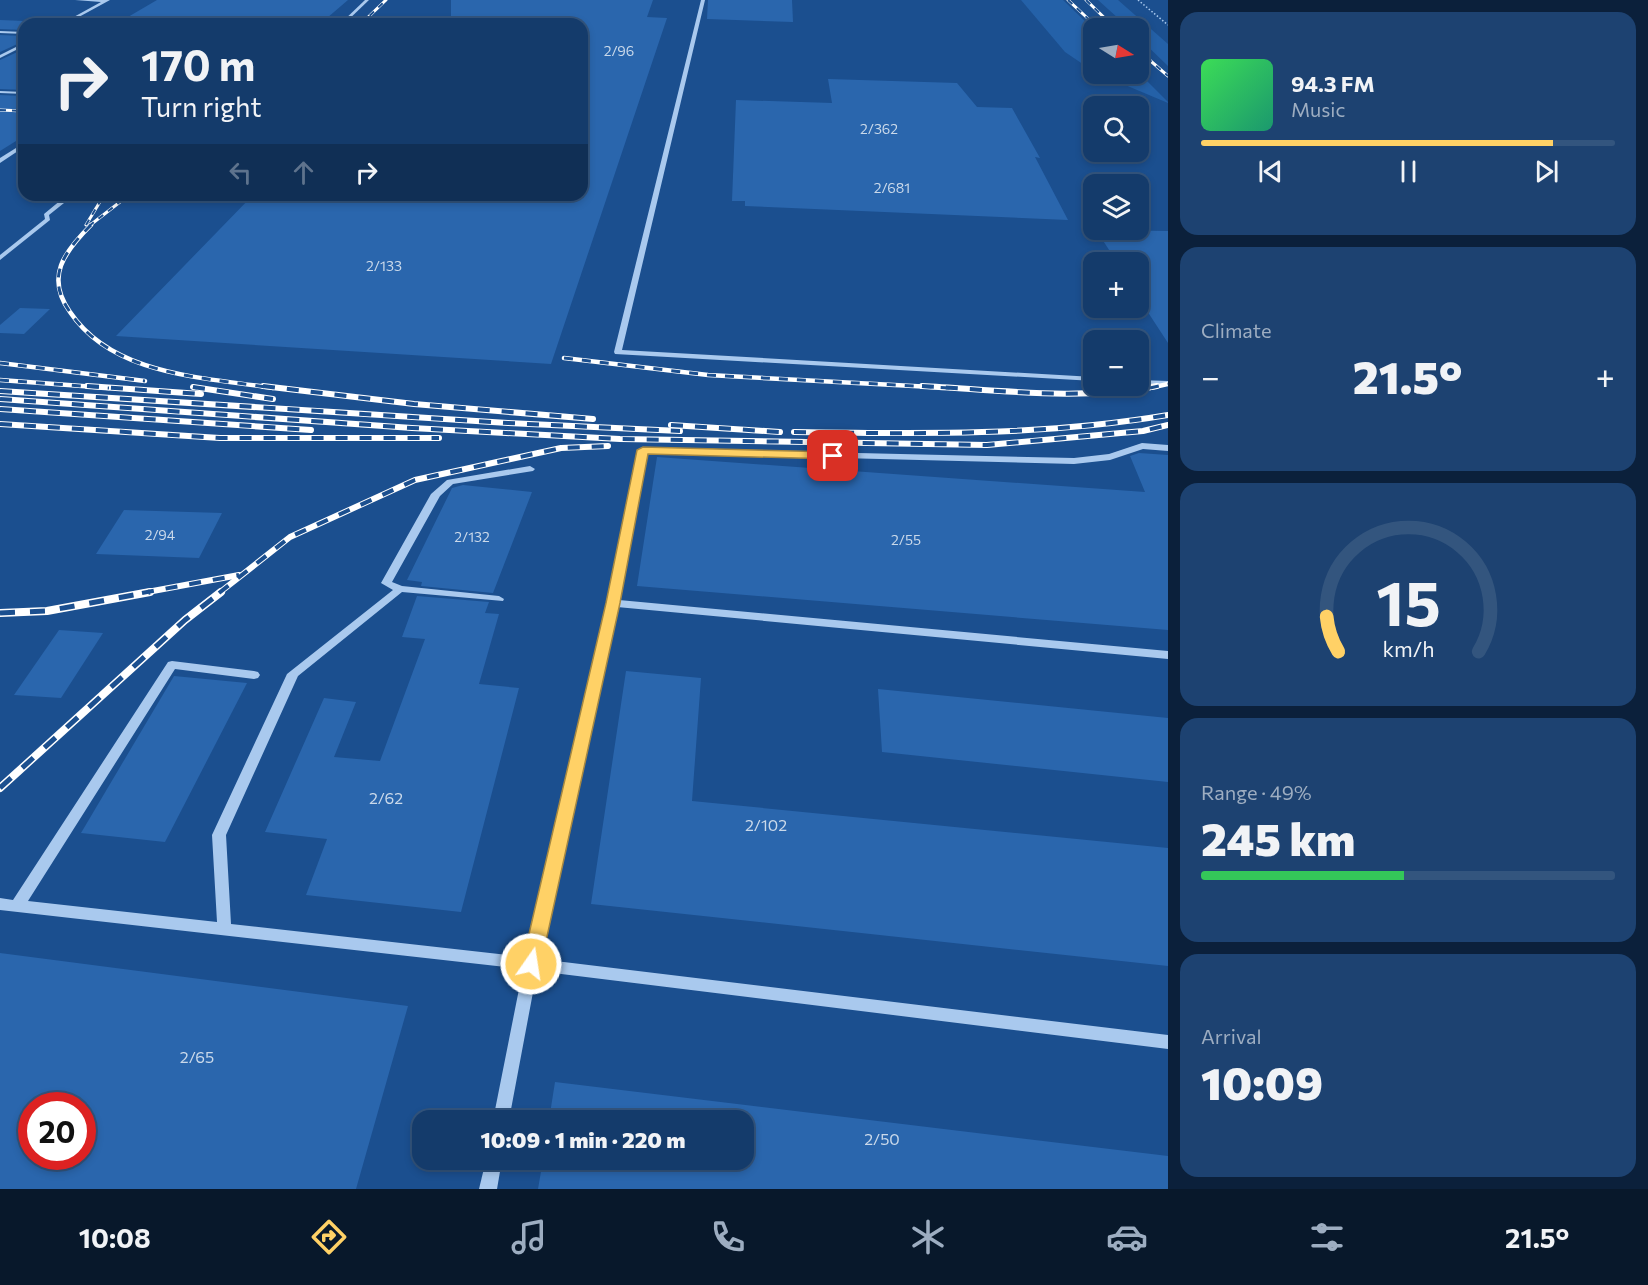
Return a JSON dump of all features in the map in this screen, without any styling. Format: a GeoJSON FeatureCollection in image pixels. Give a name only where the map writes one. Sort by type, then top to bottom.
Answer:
{"type":"FeatureCollection","features":[{"type":"Feature","properties":{"kind":"lane"},"geometry":{"type":"LineString","coordinates":[[77,0],[108,0]]}},
{"type":"Feature","properties":{"kind":"lane"},"geometry":{"type":"LineString","coordinates":[[74,18],[108,0]]}},
{"type":"Feature","properties":{"kind":"lane"},"geometry":{"type":"LineString","coordinates":[[348,18],[367,0]]}},
{"type":"Feature","properties":{"kind":"lane"},"geometry":{"type":"LineString","coordinates":[[703,0],[618,352],[1083,378]]}},
{"type":"Feature","properties":{"kind":"lane"},"geometry":{"type":"LineString","coordinates":[[0,32],[18,33]]}},
{"type":"Feature","properties":{"kind":"lane"},"geometry":{"type":"LineString","coordinates":[[0,57],[18,47]]}},
{"type":"Feature","properties":{"kind":"lane"},"geometry":{"type":"LineString","coordinates":[[0,92],[18,93]]}},
{"type":"Feature","properties":{"kind":"lane"},"geometry":{"type":"LineString","coordinates":[[0,161],[18,149]]}},
{"type":"Feature","properties":{"kind":"lane"},"geometry":{"type":"LineString","coordinates":[[0,258],[48,219],[46,215],[64,201]]}},
{"type":"Feature","properties":{"kind":"lane"},"geometry":{"type":"LineString","coordinates":[[1149,382],[1168,383]]}},
{"type":"Feature","properties":{"kind":"lane"},"geometry":{"type":"LineString","coordinates":[[503,1110],[531,964],[613,603],[643,450],[1074,461],[1110,457],[1142,446],[1168,448]]}},
{"type":"Feature","properties":{"kind":"lane"},"geometry":{"type":"LineString","coordinates":[[499,599],[400,589],[387,583],[436,494],[450,482],[530,469]]}},
{"type":"Feature","properties":{"kind":"lane"},"geometry":{"type":"LineString","coordinates":[[224,929],[219,835],[293,674],[400,589]]}},
{"type":"Feature","properties":{"kind":"lane"},"geometry":{"type":"LineString","coordinates":[[613,603],[1168,655]]}},
{"type":"Feature","properties":{"kind":"lane"},"geometry":{"type":"LineString","coordinates":[[17,906],[172,666],[254,675]]}},
{"type":"Feature","properties":{"kind":"lane"},"geometry":{"type":"LineString","coordinates":[[0,904],[531,964],[1168,1042]]}},
{"type":"Feature","properties":{"kind":"lane"},"geometry":{"type":"LineString","coordinates":[[488,1189],[492,1170]]}},
{"type":"Feature","properties":{"kind":"path"},"geometry":{"type":"LineString","coordinates":[[1138,0],[1168,26]]}},
{"type":"Feature","properties":{"kind":"shaded area"},"geometry":{"type":"Polygon","coordinates":[[[1021,0],[1063,0],[1083,19],[1083,64],[1065,52],[1021,0]]]}},
{"type":"Feature","properties":{"kind":"shaded area"},"geometry":{"type":"Polygon","coordinates":[[[1098,0],[1118,0],[1138,18],[1118,18],[1098,0]]]}},
{"type":"Feature","properties":{"kind":"shaded area"},"geometry":{"type":"Polygon","coordinates":[[[1149,27],[1168,44],[1168,66],[1149,48],[1149,27]]]}},
{"type":"Feature","properties":{"kind":"shaded area"},"geometry":{"type":"Polygon","coordinates":[[[1149,83],[1168,103],[1123,84],[1149,83]]]}},
{"type":"Feature","properties":{"kind":"building"},"geometry":{"type":"Polygon","coordinates":[[[157,0],[348,0],[327,18],[126,18],[157,0]]]}},
{"type":"Feature","properties":{"kind":"building"},"geometry":{"type":"Polygon","coordinates":[[[451,0],[653,0],[647,17],[667,18],[551,364],[116,336],[247,201],[588,201],[588,18],[451,18],[451,0]]]}},
{"type":"Feature","properties":{"kind":"building"},"geometry":{"type":"Polygon","coordinates":[[[708,0],[792,0],[793,22],[707,19],[708,0]]]}},
{"type":"Feature","properties":{"kind":"building"},"geometry":{"type":"Polygon","coordinates":[[[0,20],[18,21],[18,30],[0,29],[0,20]]]}},
{"type":"Feature","properties":{"kind":"building"},"geometry":{"type":"Polygon","coordinates":[[[0,35],[18,36],[18,44],[0,52],[0,35]]]}},
{"type":"Feature","properties":{"kind":"building"},"geometry":{"type":"Polygon","coordinates":[[[18,52],[18,90],[0,89],[0,60],[18,52]]]}},
{"type":"Feature","properties":{"kind":"building"},"geometry":{"type":"Polygon","coordinates":[[[828,79],[957,83],[977,107],[1012,108],[1040,158],[1035,157],[1068,220],[745,206],[745,201],[732,201],[736,100],[832,103],[828,79]]]}},
{"type":"Feature","properties":{"kind":"building"},"geometry":{"type":"Polygon","coordinates":[[[0,95],[18,96],[18,140],[0,151],[0,95]]]}},
{"type":"Feature","properties":{"kind":"building"},"geometry":{"type":"Polygon","coordinates":[[[1149,231],[1168,231],[1168,343],[1149,314],[1149,252],[1110,252],[1103,240],[1149,240],[1149,231]]]}},
{"type":"Feature","properties":{"kind":"building"},"geometry":{"type":"Polygon","coordinates":[[[20,308],[50,309],[24,334],[0,333],[0,325],[20,308]]]}},
{"type":"Feature","properties":{"kind":"building"},"geometry":{"type":"Polygon","coordinates":[[[1139,453],[1168,455],[1168,630],[637,586],[657,457],[1145,492],[1130,456],[1139,453]]]}},
{"type":"Feature","properties":{"kind":"building"},"geometry":{"type":"Polygon","coordinates":[[[463,485],[532,492],[493,593],[421,586],[422,582],[407,580],[452,488],[463,485]]]}},
{"type":"Feature","properties":{"kind":"building"},"geometry":{"type":"Polygon","coordinates":[[[124,510],[222,513],[199,558],[96,554],[124,510]]]}},
{"type":"Feature","properties":{"kind":"building"},"geometry":{"type":"Polygon","coordinates":[[[417,596],[489,602],[485,613],[499,614],[479,684],[519,688],[461,912],[306,895],[327,839],[265,832],[324,698],[356,702],[334,757],[380,761],[425,639],[402,637],[417,596]]]}},
{"type":"Feature","properties":{"kind":"building"},"geometry":{"type":"Polygon","coordinates":[[[59,630],[103,633],[61,698],[14,695],[59,630]]]}},
{"type":"Feature","properties":{"kind":"building"},"geometry":{"type":"Polygon","coordinates":[[[626,671],[701,678],[692,801],[1168,848],[1168,966],[591,904],[626,671]]]}},
{"type":"Feature","properties":{"kind":"building"},"geometry":{"type":"Polygon","coordinates":[[[174,676],[247,683],[165,842],[81,833],[174,676]]]}},
{"type":"Feature","properties":{"kind":"building"},"geometry":{"type":"Polygon","coordinates":[[[878,689],[1168,718],[1168,782],[882,752],[878,689]]]}},
{"type":"Feature","properties":{"kind":"building"},"geometry":{"type":"Polygon","coordinates":[[[0,953],[408,1006],[356,1189],[0,1189],[0,953]]]}},
{"type":"Feature","properties":{"kind":"building"},"geometry":{"type":"Polygon","coordinates":[[[555,1082],[1168,1156],[1168,1189],[538,1189],[541,1170],[754,1170],[754,1110],[551,1110],[555,1082]]]}},
{"type":"Feature","properties":{"kind":"railway"},"geometry":{"type":"LineString","coordinates":[[367,18],[386,0]]}},
{"type":"Feature","properties":{"kind":"railway"},"geometry":{"type":"LineString","coordinates":[[1068,0],[1087,18]]}},
{"type":"Feature","properties":{"kind":"railway"},"geometry":{"type":"LineString","coordinates":[[1086,0],[1105,18]]}},
{"type":"Feature","properties":{"kind":"railway"},"geometry":{"type":"LineString","coordinates":[[1149,60],[1168,76]]}},
{"type":"Feature","properties":{"kind":"railway"},"geometry":{"type":"LineString","coordinates":[[0,110],[18,111]]}},
{"type":"Feature","properties":{"kind":"railway"},"geometry":{"type":"LineString","coordinates":[[86,225],[100,201]]}},
{"type":"Feature","properties":{"kind":"railway"},"geometry":{"type":"LineString","coordinates":[[89,226],[121,201]]}},
{"type":"Feature","properties":{"kind":"railway"},"geometry":{"type":"LineString","coordinates":[[91,225],[66,255],[59,276],[59,287],[63,299],[70,312],[88,333],[110,349],[161,370],[273,388]]}},
{"type":"Feature","properties":{"kind":"railway"},"geometry":{"type":"LineString","coordinates":[[564,358],[708,375],[951,388]]}},
{"type":"Feature","properties":{"kind":"railway"},"geometry":{"type":"LineString","coordinates":[[0,363],[145,381]]}},
{"type":"Feature","properties":{"kind":"railway"},"geometry":{"type":"LineString","coordinates":[[0,380],[109,388]]}},
{"type":"Feature","properties":{"kind":"railway"},"geometry":{"type":"LineString","coordinates":[[1150,388],[1168,384]]}},
{"type":"Feature","properties":{"kind":"railway"},"geometry":{"type":"LineString","coordinates":[[87,386],[201,394]]}},
{"type":"Feature","properties":{"kind":"railway"},"geometry":{"type":"LineString","coordinates":[[263,386],[414,404],[593,419]]}},
{"type":"Feature","properties":{"kind":"railway"},"geometry":{"type":"LineString","coordinates":[[922,386],[1070,394],[1157,386]]}},
{"type":"Feature","properties":{"kind":"railway"},"geometry":{"type":"LineString","coordinates":[[197,388],[193,387],[273,399]]}},
{"type":"Feature","properties":{"kind":"railway"},"geometry":{"type":"LineString","coordinates":[[0,391],[508,423],[680,431]]}},
{"type":"Feature","properties":{"kind":"railway"},"geometry":{"type":"LineString","coordinates":[[0,399],[412,428],[620,439],[987,445],[1143,431],[1168,425]]}},
{"type":"Feature","properties":{"kind":"railway"},"geometry":{"type":"LineString","coordinates":[[0,409],[311,430]]}},
{"type":"Feature","properties":{"kind":"railway"},"geometry":{"type":"LineString","coordinates":[[794,432],[935,433],[1028,430],[1075,427],[1168,415]]}},
{"type":"Feature","properties":{"kind":"railway"},"geometry":{"type":"LineString","coordinates":[[0,424],[220,438],[439,438]]}},
{"type":"Feature","properties":{"kind":"railway"},"geometry":{"type":"LineString","coordinates":[[671,425],[780,432]]}},
{"type":"Feature","properties":{"kind":"railway"},"geometry":{"type":"LineString","coordinates":[[219,593],[290,537],[415,480],[561,448],[608,446]]}},
{"type":"Feature","properties":{"kind":"railway"},"geometry":{"type":"LineString","coordinates":[[142,593],[239,575]]}},
{"type":"Feature","properties":{"kind":"railway"},"geometry":{"type":"LineString","coordinates":[[0,613],[47,611],[150,592]]}},
{"type":"Feature","properties":{"kind":"railway"},"geometry":{"type":"LineString","coordinates":[[0,788],[185,620],[221,592]]}},
{"type":"Feature","properties":{"kind":"route"},"geometry":{"type":"LineString","coordinates":[[531,964],[613,603],[643,450],[833,456]]}}]}
